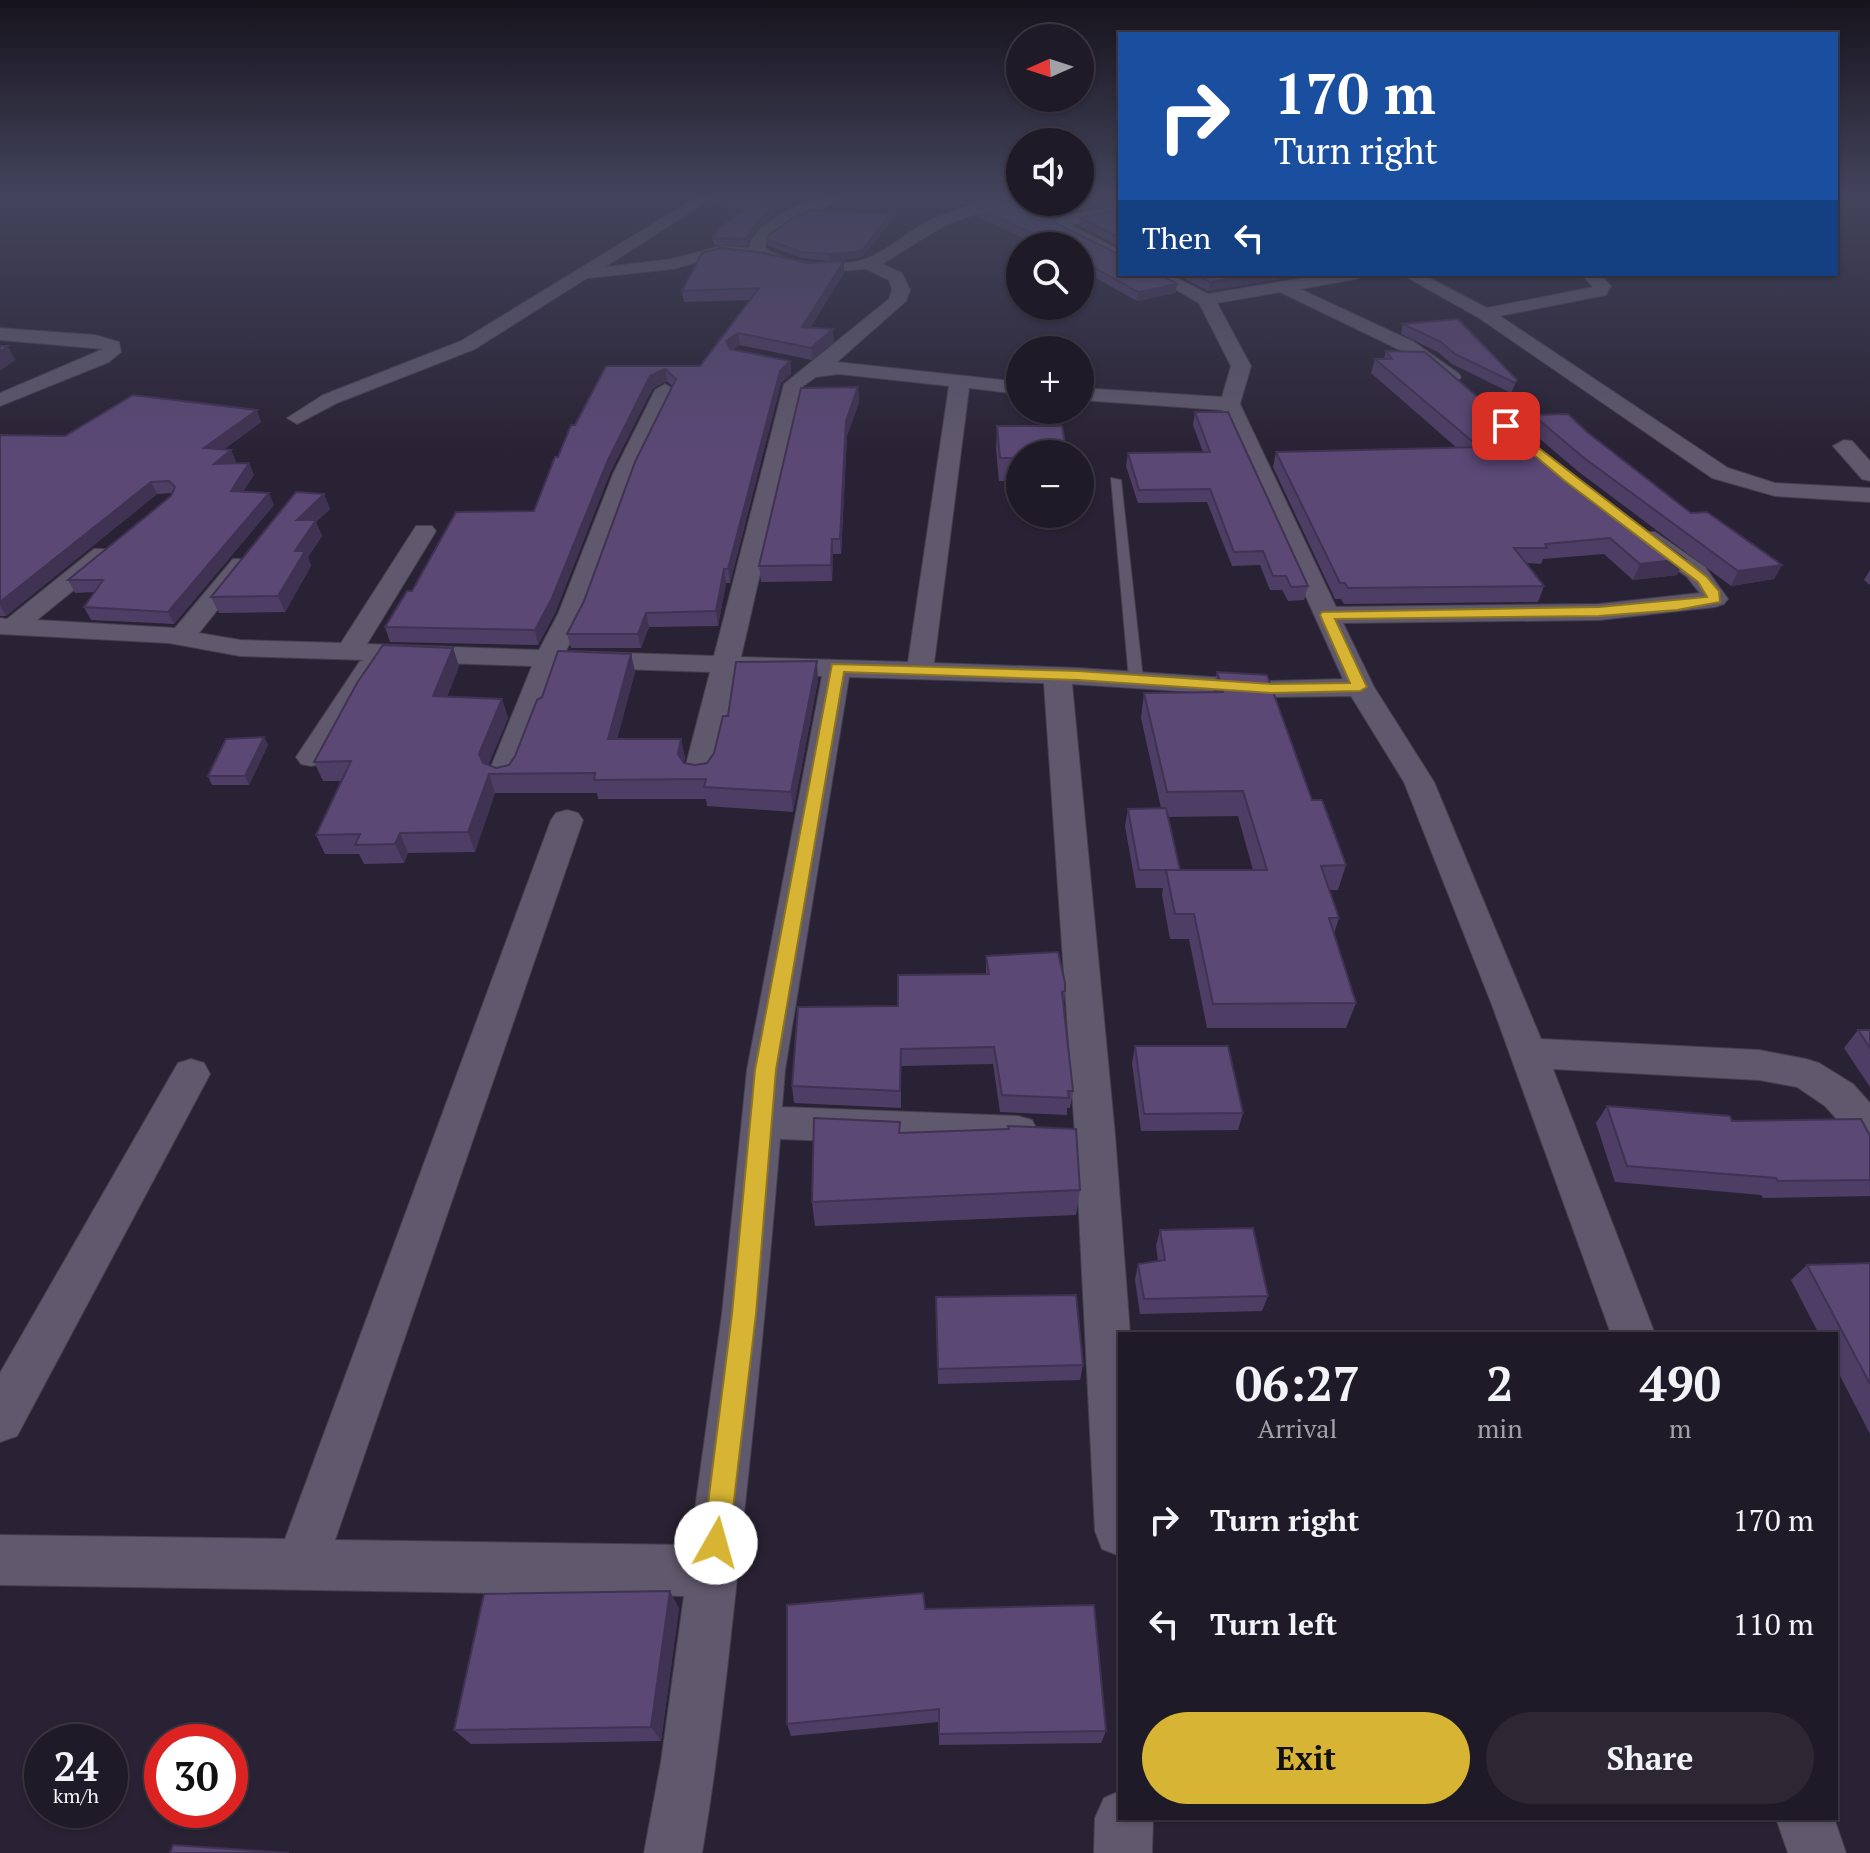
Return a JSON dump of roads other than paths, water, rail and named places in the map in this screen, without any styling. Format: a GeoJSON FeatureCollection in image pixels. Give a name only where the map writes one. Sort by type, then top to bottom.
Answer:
{"type":"FeatureCollection","features":[{"type":"Feature","properties":{"kind":"street"},"geometry":{"type":"LineString","coordinates":[[297,418],[330,399],[468,345],[570,281]]}},
{"type":"Feature","properties":{"kind":"street"},"geometry":{"type":"LineString","coordinates":[[817,370],[897,301],[901,290],[898,281]]}},
{"type":"Feature","properties":{"kind":"street"},"geometry":{"type":"LineString","coordinates":[[1170,281],[1206,300],[1241,366],[1230,404],[1360,687],[1419,782],[1528,1053],[1632,1332]]}},
{"type":"Feature","properties":{"kind":"street"},"geometry":{"type":"LineString","coordinates":[[1206,300],[1314,281]]}},
{"type":"Feature","properties":{"kind":"street"},"geometry":{"type":"LineString","coordinates":[[1423,281],[1485,314],[1720,473],[1742,483],[1792,494],[1870,495]]}},
{"type":"Feature","properties":{"kind":"street"},"geometry":{"type":"LineString","coordinates":[[1485,314],[1600,291],[1602,286],[1597,281]]}},
{"type":"Feature","properties":{"kind":"street"},"geometry":{"type":"LineString","coordinates":[[1283,287],[1407,346],[1430,359],[1469,392]]}},
{"type":"Feature","properties":{"kind":"street"},"geometry":{"type":"LineString","coordinates":[[0,334],[95,341],[112,346],[112,352],[102,358],[0,400]]}},
{"type":"Feature","properties":{"kind":"street"},"geometry":{"type":"LineString","coordinates":[[786,364],[817,370]]}},
{"type":"Feature","properties":{"kind":"street"},"geometry":{"type":"LineString","coordinates":[[699,772],[794,384],[801,376],[817,370],[839,368],[1006,386]]}},
{"type":"Feature","properties":{"kind":"street"},"geometry":{"type":"LineString","coordinates":[[920,670],[960,381]]}},
{"type":"Feature","properties":{"kind":"street"},"geometry":{"type":"LineString","coordinates":[[503,774],[549,657],[571,614],[624,474],[665,390]]}},
{"type":"Feature","properties":{"kind":"street"},"geometry":{"type":"LineString","coordinates":[[1094,395],[1230,404]]}},
{"type":"Feature","properties":{"kind":"street"},"geometry":{"type":"LineString","coordinates":[[1844,446],[1870,474]]}},
{"type":"Feature","properties":{"kind":"street"},"geometry":{"type":"LineString","coordinates":[[1326,615],[1599,612],[1677,606],[1715,599],[1713,591],[1703,579],[1630,525]]}},
{"type":"Feature","properties":{"kind":"street"},"geometry":{"type":"LineString","coordinates":[[350,651],[424,531]]}},
{"type":"Feature","properties":{"kind":"street"},"geometry":{"type":"LineString","coordinates":[[7,626],[120,540]]}},
{"type":"Feature","properties":{"kind":"street"},"geometry":{"type":"LineString","coordinates":[[182,637],[259,544]]}},
{"type":"Feature","properties":{"kind":"street"},"geometry":{"type":"LineString","coordinates":[[7,626],[182,637],[240,648],[1057,675],[1272,689],[1360,687]]}},
{"type":"Feature","properties":{"kind":"street"},"geometry":{"type":"LineString","coordinates":[[311,757],[380,652]]}},
{"type":"Feature","properties":{"kind":"street"},"geometry":{"type":"LineString","coordinates":[[673,1853],[689,1762],[744,1314],[766,1070],[837,667]]}},
{"type":"Feature","properties":{"kind":"street"},"geometry":{"type":"LineString","coordinates":[[1057,675],[1069,1134],[1118,1515]]}},
{"type":"Feature","properties":{"kind":"street"},"geometry":{"type":"LineString","coordinates":[[301,1565],[567,820]]}},
{"type":"Feature","properties":{"kind":"street"},"geometry":{"type":"LineString","coordinates":[[1528,1053],[1759,1065],[1806,1074],[1839,1095],[1866,1124]]}},
{"type":"Feature","properties":{"kind":"street"},"geometry":{"type":"LineString","coordinates":[[0,1419],[191,1074]]}},
{"type":"Feature","properties":{"kind":"street"},"geometry":{"type":"LineString","coordinates":[[762,1122],[1069,1134]]}},
{"type":"Feature","properties":{"kind":"street"},"geometry":{"type":"LineString","coordinates":[[0,1560],[713,1571]]}},
{"type":"Feature","properties":{"kind":"street"},"geometry":{"type":"LineString","coordinates":[[1123,1853],[1124,1820]]}},
{"type":"Feature","properties":{"kind":"street"},"geometry":{"type":"LineString","coordinates":[[1806,1820],[1817,1853]]}},
{"type":"Feature","properties":{"kind":"lane"},"geometry":{"type":"LineString","coordinates":[[1115,480],[1136,679]]}}]}
